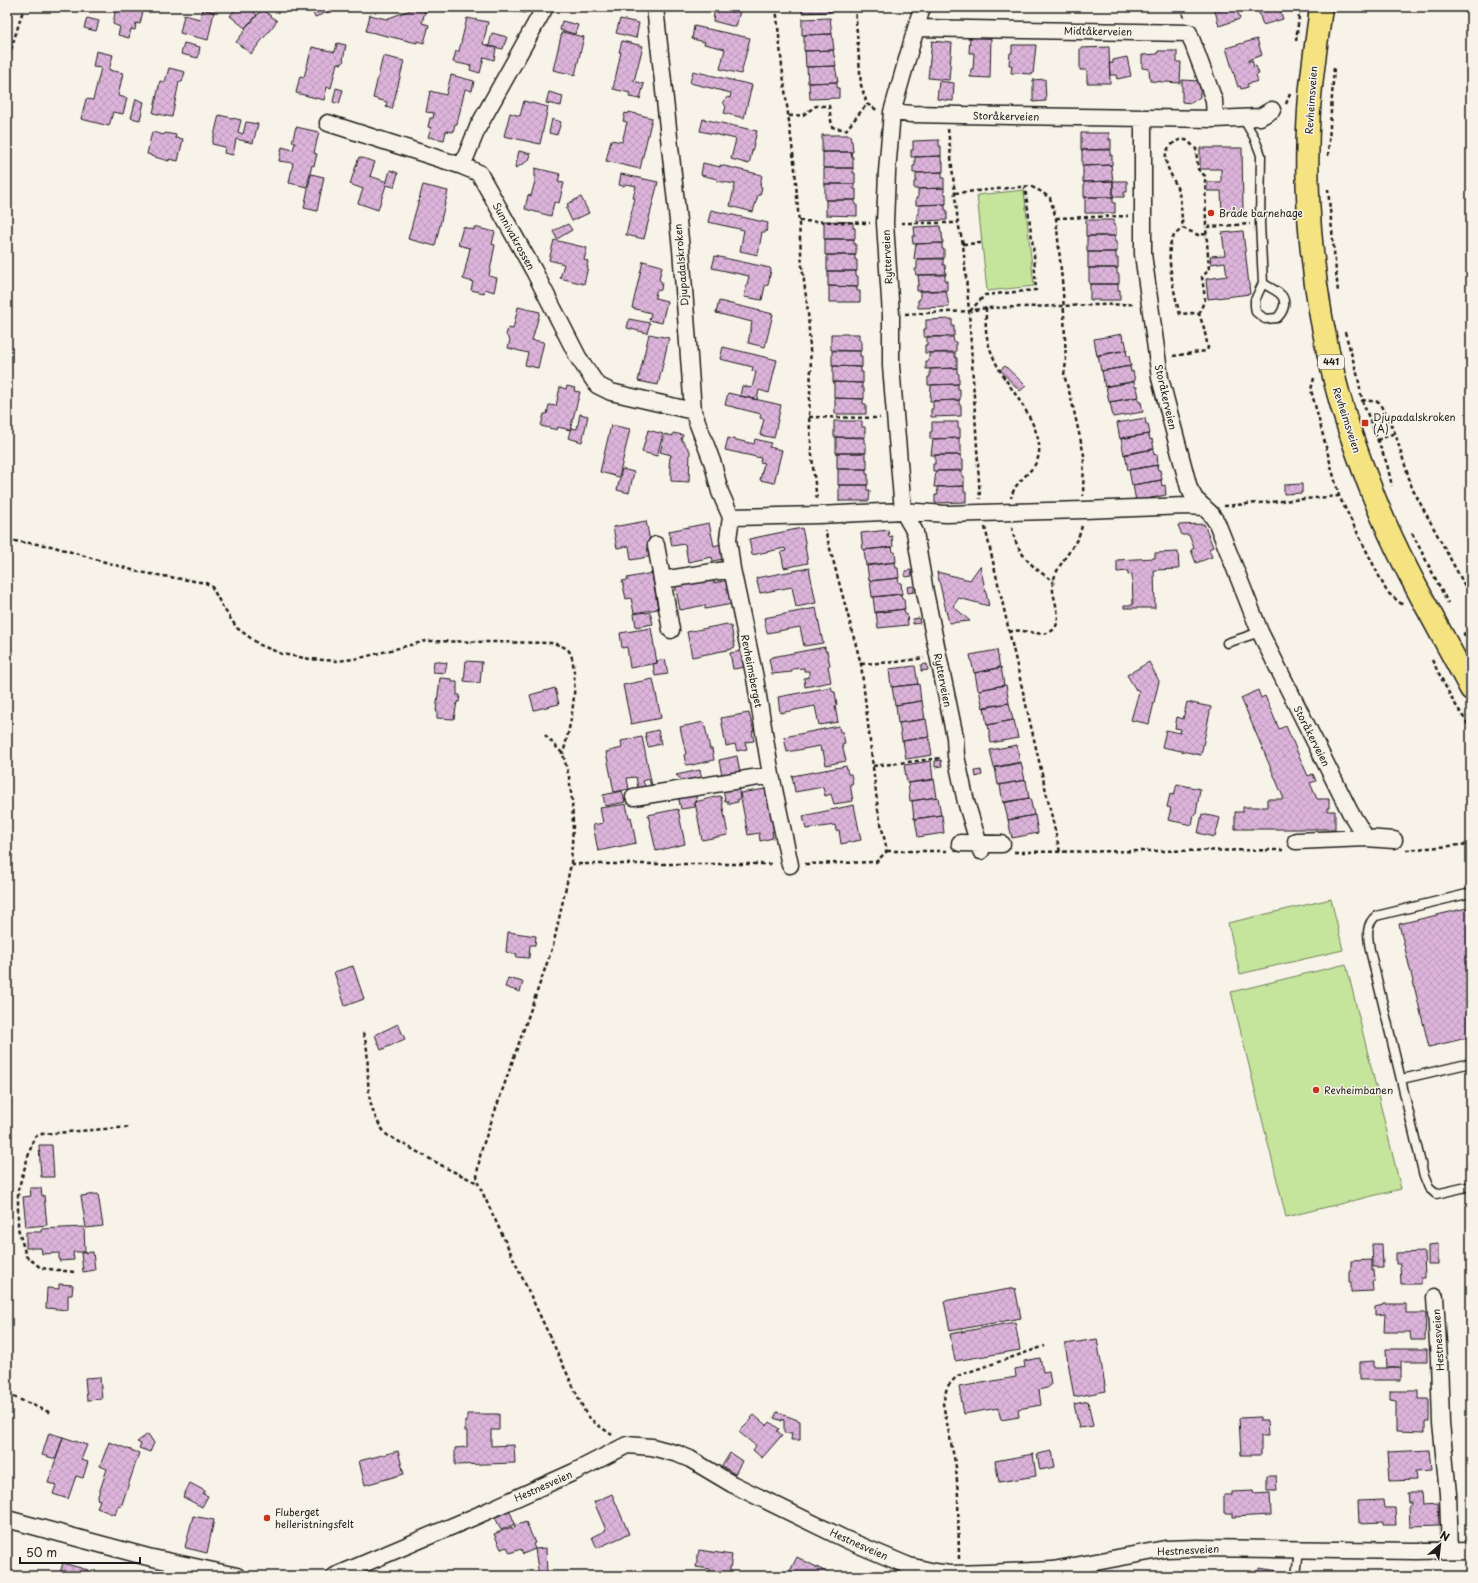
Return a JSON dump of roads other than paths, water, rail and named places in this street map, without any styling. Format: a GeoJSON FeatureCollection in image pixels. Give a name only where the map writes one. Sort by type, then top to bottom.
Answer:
{"type":"FeatureCollection","features":[{"type":"Feature","properties":{"kind":"main road","name":"Revheimsveien"},"geometry":{"type":"LineString","coordinates":[[1320,7],[1309,111],[1308,185],[1312,254],[1320,311],[1334,381],[1348,429],[1374,498],[1402,558],[1471,689]]}},
{"type":"Feature","properties":{"kind":"street"},"geometry":{"type":"LineString","coordinates":[[462,166],[478,127],[545,7]]}},
{"type":"Feature","properties":{"kind":"street","name":"Djupadalskroken"},"geometry":{"type":"LineString","coordinates":[[655,7],[681,249],[693,411],[713,464],[720,492],[731,517]]}},
{"type":"Feature","properties":{"kind":"street","name":"Rytterveien"},"geometry":{"type":"LineString","coordinates":[[922,7],[891,117],[885,223],[891,315],[891,366],[903,511],[915,532],[938,657],[955,737],[956,756],[966,802],[980,847]]}},
{"type":"Feature","properties":{"kind":"street","name":"Midtåkerveien"},"geometry":{"type":"LineString","coordinates":[[917,28],[1189,33],[1214,100],[1215,119]]}},
{"type":"Feature","properties":{"kind":"street","name":"Storåkerveien"},"geometry":{"type":"LineString","coordinates":[[891,117],[912,114],[1215,119],[1260,117],[1272,110]]}},
{"type":"Feature","properties":{"kind":"street","name":"Storåkerveien"},"geometry":{"type":"LineString","coordinates":[[1144,119],[1143,254],[1162,386],[1189,488],[1194,499],[1211,514],[1217,523],[1260,632],[1350,812],[1366,838]]}},
{"type":"Feature","properties":{"kind":"street","name":"Sunnivakrossen"},"geometry":{"type":"LineString","coordinates":[[328,122],[479,173],[534,271],[578,357],[597,385],[611,392],[693,411]]}},
{"type":"Feature","properties":{"kind":"street"},"geometry":{"type":"LineString","coordinates":[[731,517],[819,516],[903,511],[946,514],[1186,506],[1204,508]]}},
{"type":"Feature","properties":{"kind":"street","name":"Revheimsberget"},"geometry":{"type":"LineString","coordinates":[[731,517],[728,539],[732,569],[755,678],[771,774],[790,865]]}},
{"type":"Feature","properties":{"kind":"street"},"geometry":{"type":"LineString","coordinates":[[656,545],[671,630]]}},
{"type":"Feature","properties":{"kind":"street"},"geometry":{"type":"LineString","coordinates":[[662,580],[732,569]]}},
{"type":"Feature","properties":{"kind":"street"},"geometry":{"type":"LineString","coordinates":[[634,797],[771,774]]}},
{"type":"Feature","properties":{"kind":"street"},"geometry":{"type":"LineString","coordinates":[[1292,845],[1366,838],[1399,845]]}},
{"type":"Feature","properties":{"kind":"street"},"geometry":{"type":"LineString","coordinates":[[954,847],[1006,848]]}},
{"type":"Feature","properties":{"kind":"street","name":"Hestnesveien"},"geometry":{"type":"LineString","coordinates":[[1435,1297],[1440,1359],[1441,1423],[1448,1494],[1450,1550]]}},
{"type":"Feature","properties":{"kind":"street","name":"Hestnesveien"},"geometry":{"type":"LineString","coordinates":[[335,1576],[474,1517],[574,1472],[627,1445],[652,1447],[678,1454],[690,1459],[732,1484],[773,1505],[880,1555],[909,1566],[935,1572],[960,1574],[1053,1570],[1165,1549],[1471,1550]]}},
{"type":"Feature","properties":{"kind":"street"},"geometry":{"type":"LineString","coordinates":[[7,1519],[148,1557],[237,1576]]}},
{"type":"Feature","properties":{"kind":"lane"},"geometry":{"type":"LineString","coordinates":[[1243,118],[1254,137],[1261,155],[1260,223],[1263,283],[1255,300],[1256,312],[1265,319],[1277,318],[1284,308],[1282,297],[1279,293],[1268,288],[1263,283]]}},
{"type":"Feature","properties":{"kind":"lane"},"geometry":{"type":"LineString","coordinates":[[1227,642],[1260,632]]}},
{"type":"Feature","properties":{"kind":"lane"},"geometry":{"type":"LineString","coordinates":[[1471,893],[1376,916],[1370,921],[1367,933],[1424,1176],[1429,1188],[1436,1194],[1471,1186]]}},
{"type":"Feature","properties":{"kind":"lane"},"geometry":{"type":"LineString","coordinates":[[1402,1079],[1471,1063]]}},
{"type":"Feature","properties":{"kind":"lane"},"geometry":{"type":"LineString","coordinates":[[1296,1576],[1299,1549]]}},
{"type":"Feature","properties":{"kind":"place","name":"Bråde barnehage"},"geometry":{"type":"Point","coordinates":[1211,213]}},
{"type":"Feature","properties":{"kind":"place","name":"Djupadalskroken (A)"},"geometry":{"type":"Point","coordinates":[1365,423]}},
{"type":"Feature","properties":{"kind":"place","name":"Revheimbanen"},"geometry":{"type":"Point","coordinates":[1316,1090]}},
{"type":"Feature","properties":{"kind":"place","name":"Fluberget helleristningsfelt"},"geometry":{"type":"Point","coordinates":[267,1518]}}]}
